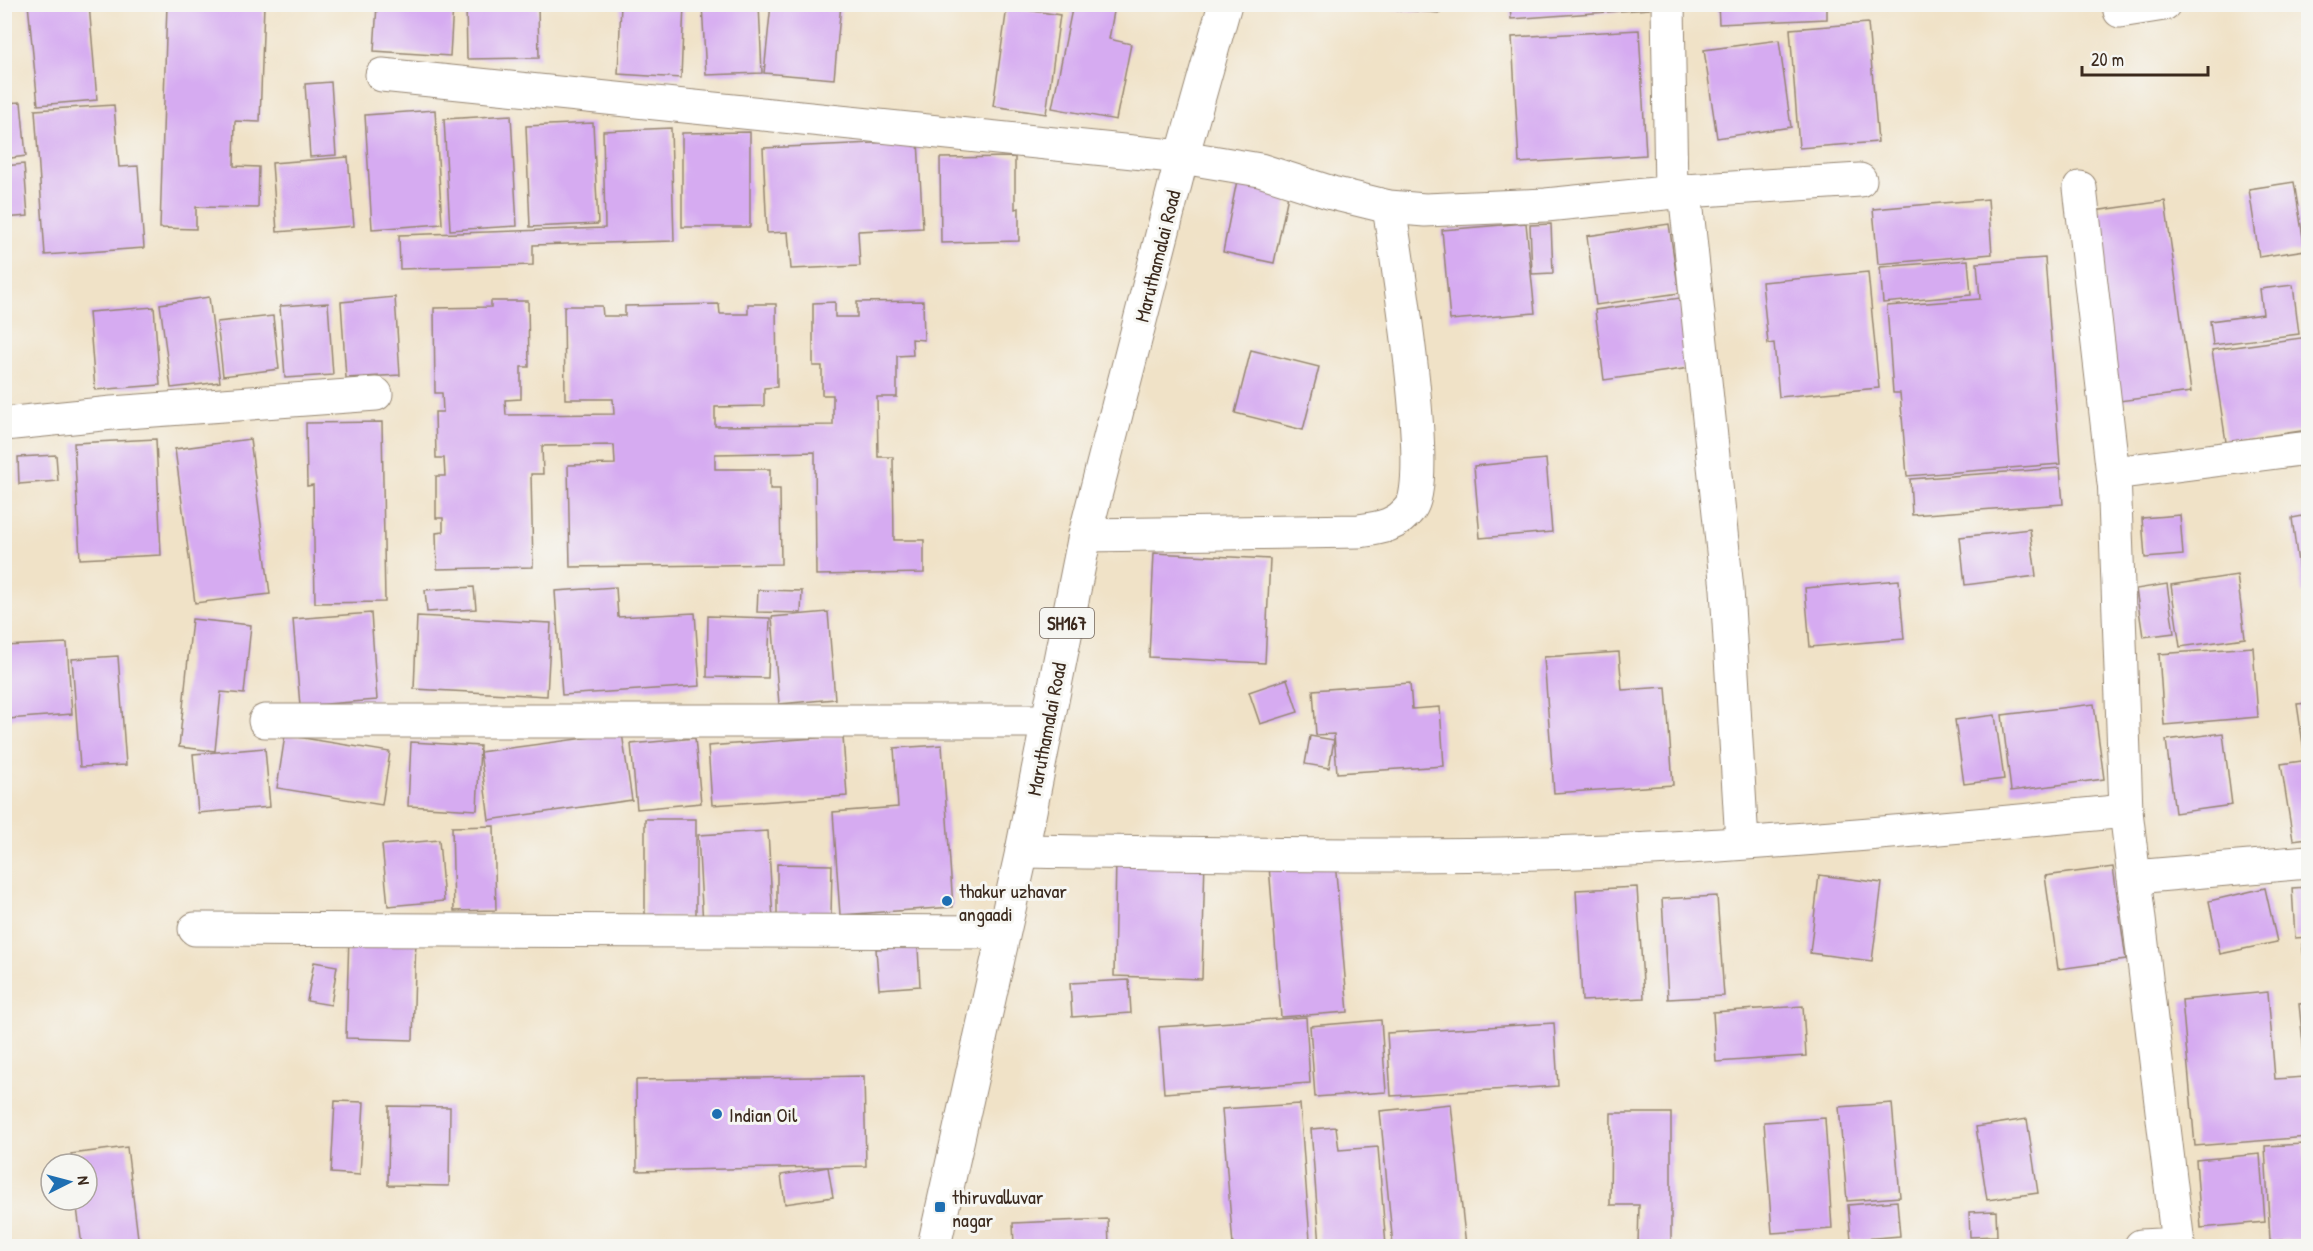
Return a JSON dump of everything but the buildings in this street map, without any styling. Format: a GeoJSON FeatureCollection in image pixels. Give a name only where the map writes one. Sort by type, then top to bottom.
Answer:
{"type":"FeatureCollection","features":[{"type":"Feature","properties":{"kind":"street","name":"Maruthamalai Road"},"geometry":{"type":"LineString","coordinates":[[934,1246],[1022,851],[1085,535],[1182,157],[1225,4]]}},
{"type":"Feature","properties":{"kind":"street"},"geometry":{"type":"LineString","coordinates":[[1668,4],[1678,192],[1727,589],[1742,842]]}},
{"type":"Feature","properties":{"kind":"street"},"geometry":{"type":"LineString","coordinates":[[2119,4],[2120,11],[2164,4]]}},
{"type":"Feature","properties":{"kind":"street"},"geometry":{"type":"LineString","coordinates":[[382,75],[1182,157],[1260,170],[1332,193],[1389,207],[1425,210],[1546,205],[1678,192],[1860,180]]}},
{"type":"Feature","properties":{"kind":"street"},"geometry":{"type":"LineString","coordinates":[[2080,188],[2114,483]]}},
{"type":"Feature","properties":{"kind":"street"},"geometry":{"type":"LineString","coordinates":[[1085,535],[1359,531],[1389,527],[1412,506],[1420,475],[1412,378],[1389,207]]}},
{"type":"Feature","properties":{"kind":"street"},"geometry":{"type":"LineString","coordinates":[[4,424],[112,413],[376,394]]}},
{"type":"Feature","properties":{"kind":"street"},"geometry":{"type":"LineString","coordinates":[[2141,1246],[2178,1244],[2126,811],[2114,472],[2308,448]]}},
{"type":"Feature","properties":{"kind":"street"},"geometry":{"type":"LineString","coordinates":[[265,721],[1047,721]]}},
{"type":"Feature","properties":{"kind":"street"},"geometry":{"type":"LineString","coordinates":[[1022,851],[1492,853],[1902,833],[2126,811]]}},
{"type":"Feature","properties":{"kind":"street"},"geometry":{"type":"LineString","coordinates":[[2134,877],[2308,862]]}},
{"type":"Feature","properties":{"kind":"street"},"geometry":{"type":"LineString","coordinates":[[195,929],[1003,932]]}},
{"type":"Feature","properties":{"kind":"place","name":"thakur uzhavar angaadi"},"geometry":{"type":"Point","coordinates":[947,901]}},
{"type":"Feature","properties":{"kind":"place","name":"Indian Oil"},"geometry":{"type":"Point","coordinates":[717,1114]}},
{"type":"Feature","properties":{"kind":"place","name":"thiruvalluvar nagar"},"geometry":{"type":"Point","coordinates":[940,1207]}}]}
